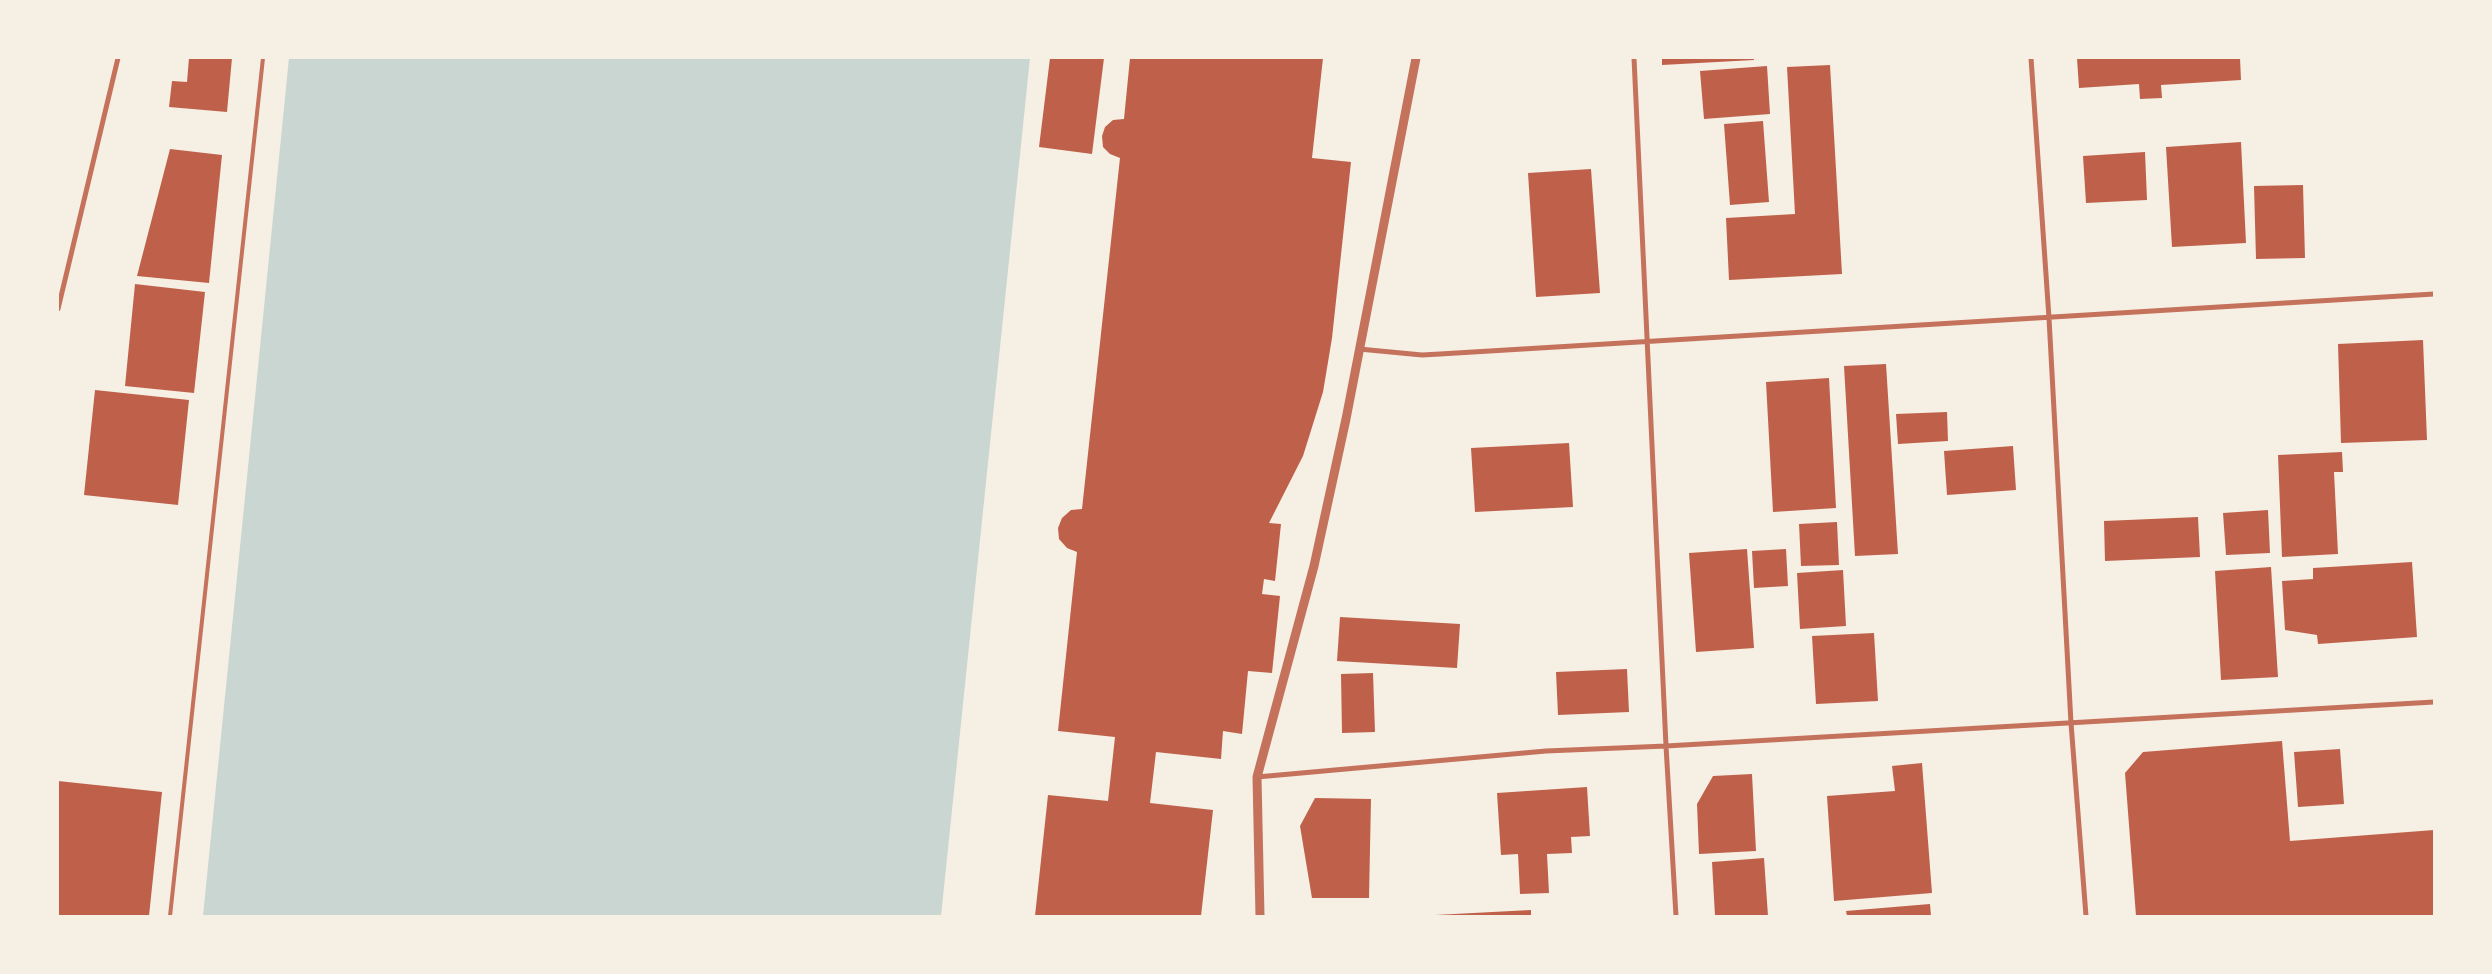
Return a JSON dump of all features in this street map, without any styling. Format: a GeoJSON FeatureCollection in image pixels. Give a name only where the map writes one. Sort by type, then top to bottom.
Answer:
{"type":"FeatureCollection","features":[{"type":"Feature","properties":{"kind":"street"},"geometry":{"type":"LineString","coordinates":[[58,308],[118,58]]}},
{"type":"Feature","properties":{"kind":"street"},"geometry":{"type":"LineString","coordinates":[[1260,916],[1257,776],[1314,566],[1416,58]]}},
{"type":"Feature","properties":{"kind":"street"},"geometry":{"type":"LineString","coordinates":[[1634,58],[1666,746],[1676,916]]}},
{"type":"Feature","properties":{"kind":"street"},"geometry":{"type":"LineString","coordinates":[[2031,58],[2049,318],[2071,723],[2086,916]]}},
{"type":"Feature","properties":{"kind":"street"},"geometry":{"type":"LineString","coordinates":[[1359,349],[1422,355],[2434,294]]}},
{"type":"Feature","properties":{"kind":"street"},"geometry":{"type":"LineString","coordinates":[[1257,776],[1546,750],[1666,746],[2434,702]]}},
{"type":"Feature","properties":{"kind":"lane"},"geometry":{"type":"LineString","coordinates":[[170,916],[263,58]]}},
{"type":"Feature","properties":{"kind":"shaded area"},"geometry":{"type":"Polygon","coordinates":[[[289,58],[1030,58],[941,916],[203,916],[289,58]]]}},
{"type":"Feature","properties":{"kind":"building"},"geometry":{"type":"Polygon","coordinates":[[[189,58],[232,58],[227,112],[169,107],[172,81],[187,82],[189,58]]]}},
{"type":"Feature","properties":{"kind":"building"},"geometry":{"type":"Polygon","coordinates":[[[1050,58],[1104,58],[1092,154],[1039,147],[1050,58]]]}},
{"type":"Feature","properties":{"kind":"building"},"geometry":{"type":"Polygon","coordinates":[[[1130,58],[1323,58],[1312,158],[1351,162],[1332,338],[1323,392],[1303,456],[1269,523],[1281,524],[1275,581],[1264,579],[1262,594],[1280,596],[1272,673],[1248,671],[1242,734],[1223,731],[1221,759],[1156,752],[1150,803],[1213,810],[1201,916],[1035,916],[1048,795],[1108,801],[1115,737],[1058,731],[1077,552],[1067,548],[1059,539],[1058,528],[1062,518],[1071,510],[1082,509],[1120,158],[1110,154],[1103,147],[1102,136],[1105,127],[1113,120],[1124,119],[1130,58]]]}},
{"type":"Feature","properties":{"kind":"building"},"geometry":{"type":"Polygon","coordinates":[[[1662,58],[1754,58],[1754,60],[1662,65],[1662,58]]]}},
{"type":"Feature","properties":{"kind":"building"},"geometry":{"type":"Polygon","coordinates":[[[2077,58],[2240,58],[2241,80],[2161,85],[2162,98],[2140,99],[2139,84],[2079,88],[2077,58]]]}},
{"type":"Feature","properties":{"kind":"building"},"geometry":{"type":"Polygon","coordinates":[[[1830,65],[1842,274],[1729,280],[1726,218],[1795,214],[1787,67],[1830,65]]]}},
{"type":"Feature","properties":{"kind":"building"},"geometry":{"type":"Polygon","coordinates":[[[1767,66],[1770,114],[1704,119],[1700,71],[1767,66]]]}},
{"type":"Feature","properties":{"kind":"building"},"geometry":{"type":"Polygon","coordinates":[[[1763,121],[1769,202],[1730,205],[1724,124],[1763,121]]]}},
{"type":"Feature","properties":{"kind":"building"},"geometry":{"type":"Polygon","coordinates":[[[2241,142],[2246,243],[2172,247],[2166,147],[2241,142]]]}},
{"type":"Feature","properties":{"kind":"building"},"geometry":{"type":"Polygon","coordinates":[[[170,149],[222,155],[209,283],[137,276],[170,149]]]}},
{"type":"Feature","properties":{"kind":"building"},"geometry":{"type":"Polygon","coordinates":[[[2145,152],[2147,200],[2086,203],[2083,156],[2145,152]]]}},
{"type":"Feature","properties":{"kind":"building"},"geometry":{"type":"Polygon","coordinates":[[[1591,169],[1600,293],[1536,297],[1528,173],[1591,169]]]}},
{"type":"Feature","properties":{"kind":"building"},"geometry":{"type":"Polygon","coordinates":[[[2303,185],[2305,258],[2256,259],[2254,186],[2303,185]]]}},
{"type":"Feature","properties":{"kind":"building"},"geometry":{"type":"Polygon","coordinates":[[[135,284],[205,292],[194,393],[125,386],[135,284]]]}},
{"type":"Feature","properties":{"kind":"building"},"geometry":{"type":"Polygon","coordinates":[[[2423,340],[2427,440],[2341,443],[2338,344],[2423,340]]]}},
{"type":"Feature","properties":{"kind":"building"},"geometry":{"type":"Polygon","coordinates":[[[1886,364],[1898,554],[1855,556],[1844,366],[1886,364]]]}},
{"type":"Feature","properties":{"kind":"building"},"geometry":{"type":"Polygon","coordinates":[[[1829,378],[1836,508],[1773,512],[1766,382],[1829,378]]]}},
{"type":"Feature","properties":{"kind":"building"},"geometry":{"type":"Polygon","coordinates":[[[95,390],[189,400],[178,505],[84,495],[95,390]]]}},
{"type":"Feature","properties":{"kind":"building"},"geometry":{"type":"Polygon","coordinates":[[[1947,412],[1948,441],[1898,444],[1896,414],[1947,412]]]}},
{"type":"Feature","properties":{"kind":"building"},"geometry":{"type":"Polygon","coordinates":[[[1569,443],[1573,507],[1475,512],[1471,448],[1569,443]]]}},
{"type":"Feature","properties":{"kind":"building"},"geometry":{"type":"Polygon","coordinates":[[[2013,446],[2016,490],[1947,495],[1944,451],[2013,446]]]}},
{"type":"Feature","properties":{"kind":"building"},"geometry":{"type":"Polygon","coordinates":[[[2342,452],[2343,472],[2334,472],[2338,554],[2282,557],[2278,455],[2342,452]]]}},
{"type":"Feature","properties":{"kind":"building"},"geometry":{"type":"Polygon","coordinates":[[[2268,510],[2270,553],[2226,555],[2223,513],[2268,510]]]}},
{"type":"Feature","properties":{"kind":"building"},"geometry":{"type":"Polygon","coordinates":[[[2198,517],[2200,557],[2105,561],[2104,521],[2198,517]]]}},
{"type":"Feature","properties":{"kind":"building"},"geometry":{"type":"Polygon","coordinates":[[[1837,522],[1839,565],[1801,566],[1799,524],[1837,522]]]}},
{"type":"Feature","properties":{"kind":"building"},"geometry":{"type":"Polygon","coordinates":[[[1747,549],[1754,648],[1696,652],[1689,553],[1747,549]]]}},
{"type":"Feature","properties":{"kind":"building"},"geometry":{"type":"Polygon","coordinates":[[[1786,549],[1788,586],[1754,588],[1752,551],[1786,549]]]}},
{"type":"Feature","properties":{"kind":"building"},"geometry":{"type":"Polygon","coordinates":[[[2412,562],[2417,637],[2318,644],[2317,635],[2285,630],[2282,581],[2313,579],[2313,568],[2412,562]]]}},
{"type":"Feature","properties":{"kind":"building"},"geometry":{"type":"Polygon","coordinates":[[[2271,567],[2278,677],[2221,680],[2215,571],[2271,567]]]}},
{"type":"Feature","properties":{"kind":"building"},"geometry":{"type":"Polygon","coordinates":[[[1843,570],[1846,626],[1800,629],[1797,573],[1843,570]]]}},
{"type":"Feature","properties":{"kind":"building"},"geometry":{"type":"Polygon","coordinates":[[[1340,617],[1460,624],[1457,668],[1337,661],[1340,617]]]}},
{"type":"Feature","properties":{"kind":"building"},"geometry":{"type":"Polygon","coordinates":[[[1874,633],[1878,701],[1816,704],[1812,636],[1874,633]]]}},
{"type":"Feature","properties":{"kind":"building"},"geometry":{"type":"Polygon","coordinates":[[[1627,669],[1629,712],[1558,715],[1556,672],[1627,669]]]}},
{"type":"Feature","properties":{"kind":"building"},"geometry":{"type":"Polygon","coordinates":[[[1373,673],[1375,732],[1342,733],[1341,674],[1373,673]]]}},
{"type":"Feature","properties":{"kind":"building"},"geometry":{"type":"Polygon","coordinates":[[[2282,741],[2290,841],[2434,830],[2434,916],[2136,916],[2125,773],[2143,752],[2282,741]]]}},
{"type":"Feature","properties":{"kind":"building"},"geometry":{"type":"Polygon","coordinates":[[[2340,749],[2344,804],[2298,807],[2294,752],[2340,749]]]}},
{"type":"Feature","properties":{"kind":"building"},"geometry":{"type":"Polygon","coordinates":[[[1922,763],[1932,893],[1834,901],[1827,796],[1895,791],[1892,766],[1922,763]]]}},
{"type":"Feature","properties":{"kind":"building"},"geometry":{"type":"Polygon","coordinates":[[[1752,774],[1756,851],[1699,854],[1697,804],[1713,776],[1752,774]]]}},
{"type":"Feature","properties":{"kind":"building"},"geometry":{"type":"Polygon","coordinates":[[[58,781],[162,792],[149,916],[58,916],[58,781]]]}},
{"type":"Feature","properties":{"kind":"building"},"geometry":{"type":"Polygon","coordinates":[[[1587,787],[1590,836],[1571,837],[1572,853],[1547,854],[1549,893],[1520,894],[1518,854],[1501,855],[1497,793],[1587,787]]]}},
{"type":"Feature","properties":{"kind":"building"},"geometry":{"type":"Polygon","coordinates":[[[1315,798],[1371,799],[1369,898],[1312,898],[1300,826],[1315,798]]]}},
{"type":"Feature","properties":{"kind":"building"},"geometry":{"type":"Polygon","coordinates":[[[1764,858],[1768,916],[1715,916],[1712,862],[1764,858]]]}},
{"type":"Feature","properties":{"kind":"building"},"geometry":{"type":"Polygon","coordinates":[[[1930,904],[1931,916],[1847,916],[1846,911],[1930,904]]]}},
{"type":"Feature","properties":{"kind":"building"},"geometry":{"type":"Polygon","coordinates":[[[1531,910],[1531,916],[1435,916],[1435,915],[1531,910]]]}}]}
